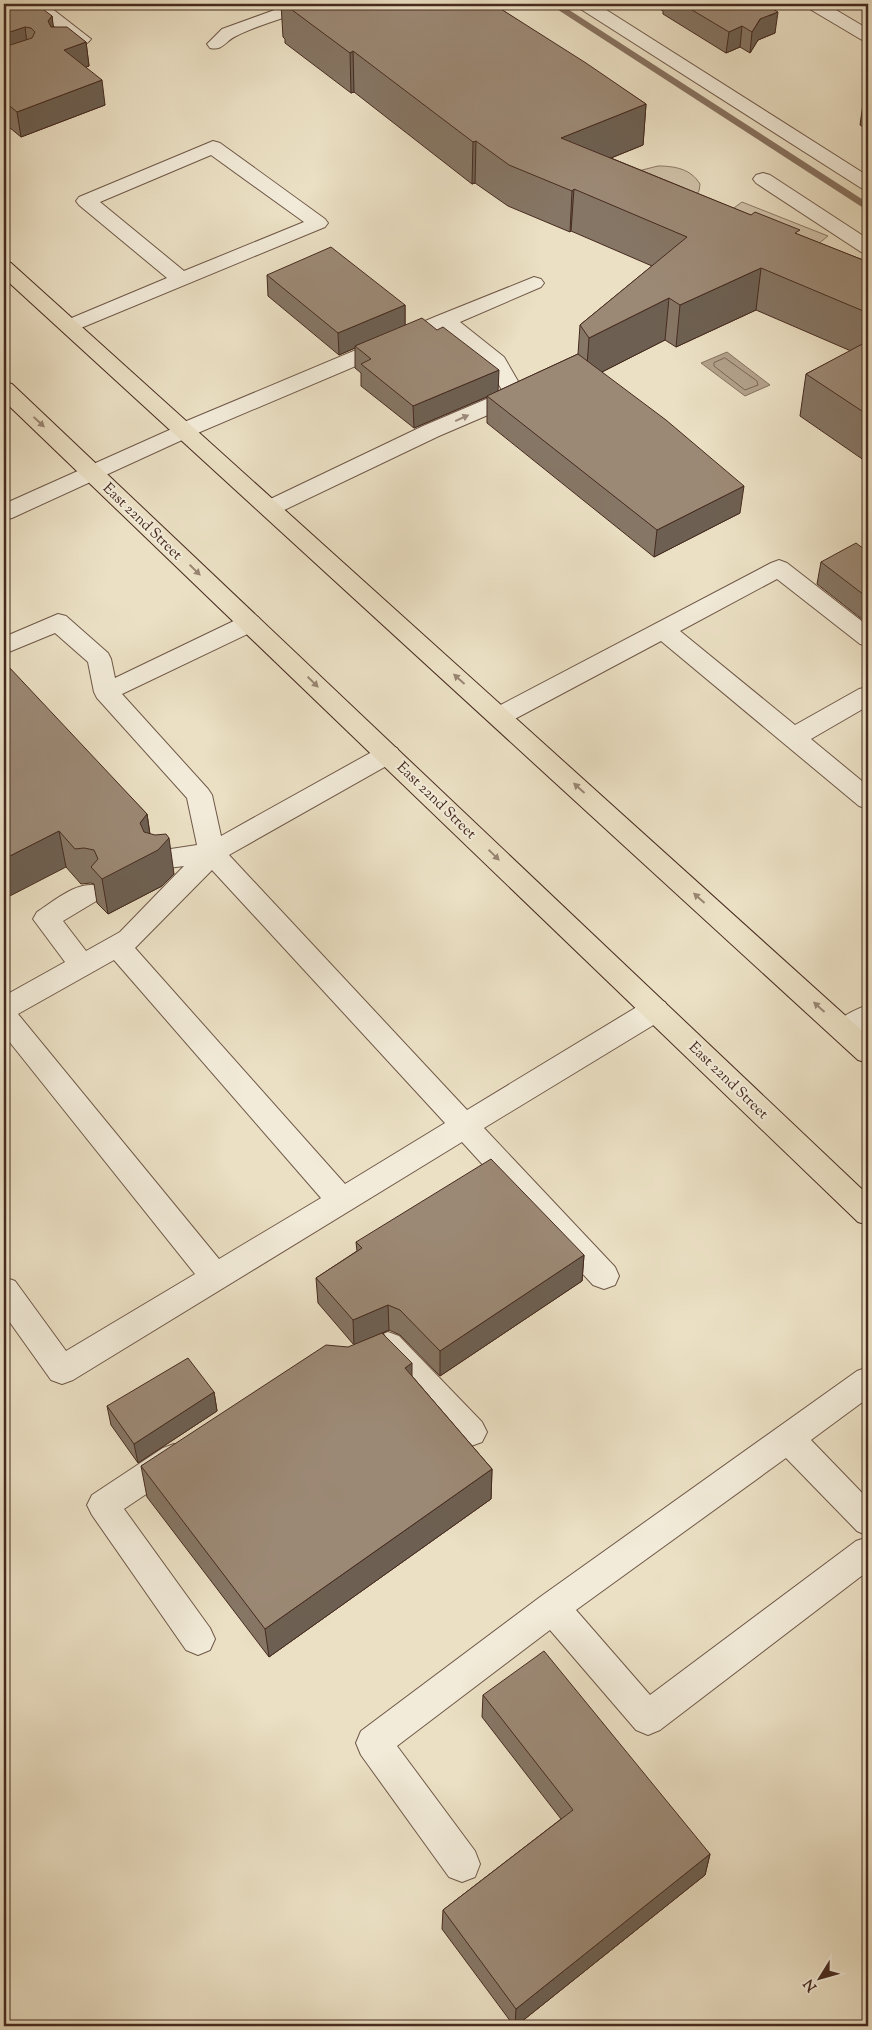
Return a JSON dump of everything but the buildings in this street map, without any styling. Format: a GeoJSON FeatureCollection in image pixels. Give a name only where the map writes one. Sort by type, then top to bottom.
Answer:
{"type":"FeatureCollection","features":[{"type":"Feature","properties":{"kind":"main road"},"geometry":{"type":"LineString","coordinates":[[4,268],[185,430],[868,1052]]}},
{"type":"Feature","properties":{"kind":"main road","name":"East 22nd Street"},"geometry":{"type":"LineString","coordinates":[[4,389],[868,1213]]}},
{"type":"Feature","properties":{"kind":"street"},"geometry":{"type":"LineString","coordinates":[[18,12],[36,4],[82,39],[62,46]]}},
{"type":"Feature","properties":{"kind":"street"},"geometry":{"type":"LineString","coordinates":[[216,44],[228,32],[307,4]]}},
{"type":"Feature","properties":{"kind":"street"},"geometry":{"type":"LineString","coordinates":[[585,4],[868,184]]}},
{"type":"Feature","properties":{"kind":"street"},"geometry":{"type":"LineString","coordinates":[[814,4],[868,36]]}},
{"type":"Feature","properties":{"kind":"street"},"geometry":{"type":"LineString","coordinates":[[69,326],[318,223],[213,147],[86,201],[181,279]]}},
{"type":"Feature","properties":{"kind":"street"},"geometry":{"type":"LineString","coordinates":[[763,179],[868,248]]}},
{"type":"Feature","properties":{"kind":"street"},"geometry":{"type":"LineString","coordinates":[[4,513],[185,430],[534,283]]}},
{"type":"Feature","properties":{"kind":"street"},"geometry":{"type":"LineString","coordinates":[[270,508],[515,394],[497,362],[444,320]]}},
{"type":"Feature","properties":{"kind":"street"},"geometry":{"type":"LineString","coordinates":[[500,716],[779,568],[868,638]]}},
{"type":"Feature","properties":{"kind":"street"},"geometry":{"type":"LineString","coordinates":[[4,646],[58,622],[99,659],[106,692],[199,796],[212,853],[604,1276]]}},
{"type":"Feature","properties":{"kind":"street"},"geometry":{"type":"LineString","coordinates":[[106,692],[250,623]]}},
{"type":"Feature","properties":{"kind":"street"},"geometry":{"type":"LineString","coordinates":[[664,630],[868,800]]}},
{"type":"Feature","properties":{"kind":"street"},"geometry":{"type":"LineString","coordinates":[[794,737],[868,694]]}},
{"type":"Feature","properties":{"kind":"street"},"geometry":{"type":"LineString","coordinates":[[4,1009],[129,939],[212,853],[388,754]]}},
{"type":"Feature","properties":{"kind":"street"},"geometry":{"type":"LineString","coordinates":[[160,859],[212,853]]}},
{"type":"Feature","properties":{"kind":"street"},"geometry":{"type":"LineString","coordinates":[[82,965],[46,919],[89,893]]}},
{"type":"Feature","properties":{"kind":"street"},"geometry":{"type":"LineString","coordinates":[[118,946],[342,1201]]}},
{"type":"Feature","properties":{"kind":"street"},"geometry":{"type":"LineString","coordinates":[[4,1290],[62,1370],[655,1010]]}},
{"type":"Feature","properties":{"kind":"street"},"geometry":{"type":"LineString","coordinates":[[4,1016],[216,1277]]}},
{"type":"Feature","properties":{"kind":"street"},"geometry":{"type":"LineString","coordinates":[[845,1030],[868,1016]]}},
{"type":"Feature","properties":{"kind":"street"},"geometry":{"type":"LineString","coordinates":[[357,1360],[388,1344],[471,1432]]}},
{"type":"Feature","properties":{"kind":"street"},"geometry":{"type":"LineString","coordinates":[[462,1864],[373,1743],[552,1608],[868,1381]]}},
{"type":"Feature","properties":{"kind":"street"},"geometry":{"type":"LineString","coordinates":[[789,1439],[868,1521]]}},
{"type":"Feature","properties":{"kind":"street"},"geometry":{"type":"LineString","coordinates":[[198,1639],[103,1504],[201,1441]]}},
{"type":"Feature","properties":{"kind":"street"},"geometry":{"type":"LineString","coordinates":[[552,1608],[648,1718],[868,1552]]}},
{"type":"Feature","properties":{"kind":"shaded area"},"geometry":{"type":"Polygon","coordinates":[[[658,166],[682,169],[692,175],[700,184],[699,191],[695,197],[638,171],[658,166]]]}},
{"type":"Feature","properties":{"kind":"shaded area"},"geometry":{"type":"Polygon","coordinates":[[[742,202],[828,236],[796,262],[708,227],[742,202]]]}},
{"type":"Feature","properties":{"kind":"water"},"geometry":{"type":"Polygon","coordinates":[[[727,352],[770,385],[745,396],[701,363],[727,352]]]}},
{"type":"Feature","properties":{"kind":"waterway"},"geometry":{"type":"LineString","coordinates":[[554,4],[868,208]]}}]}
